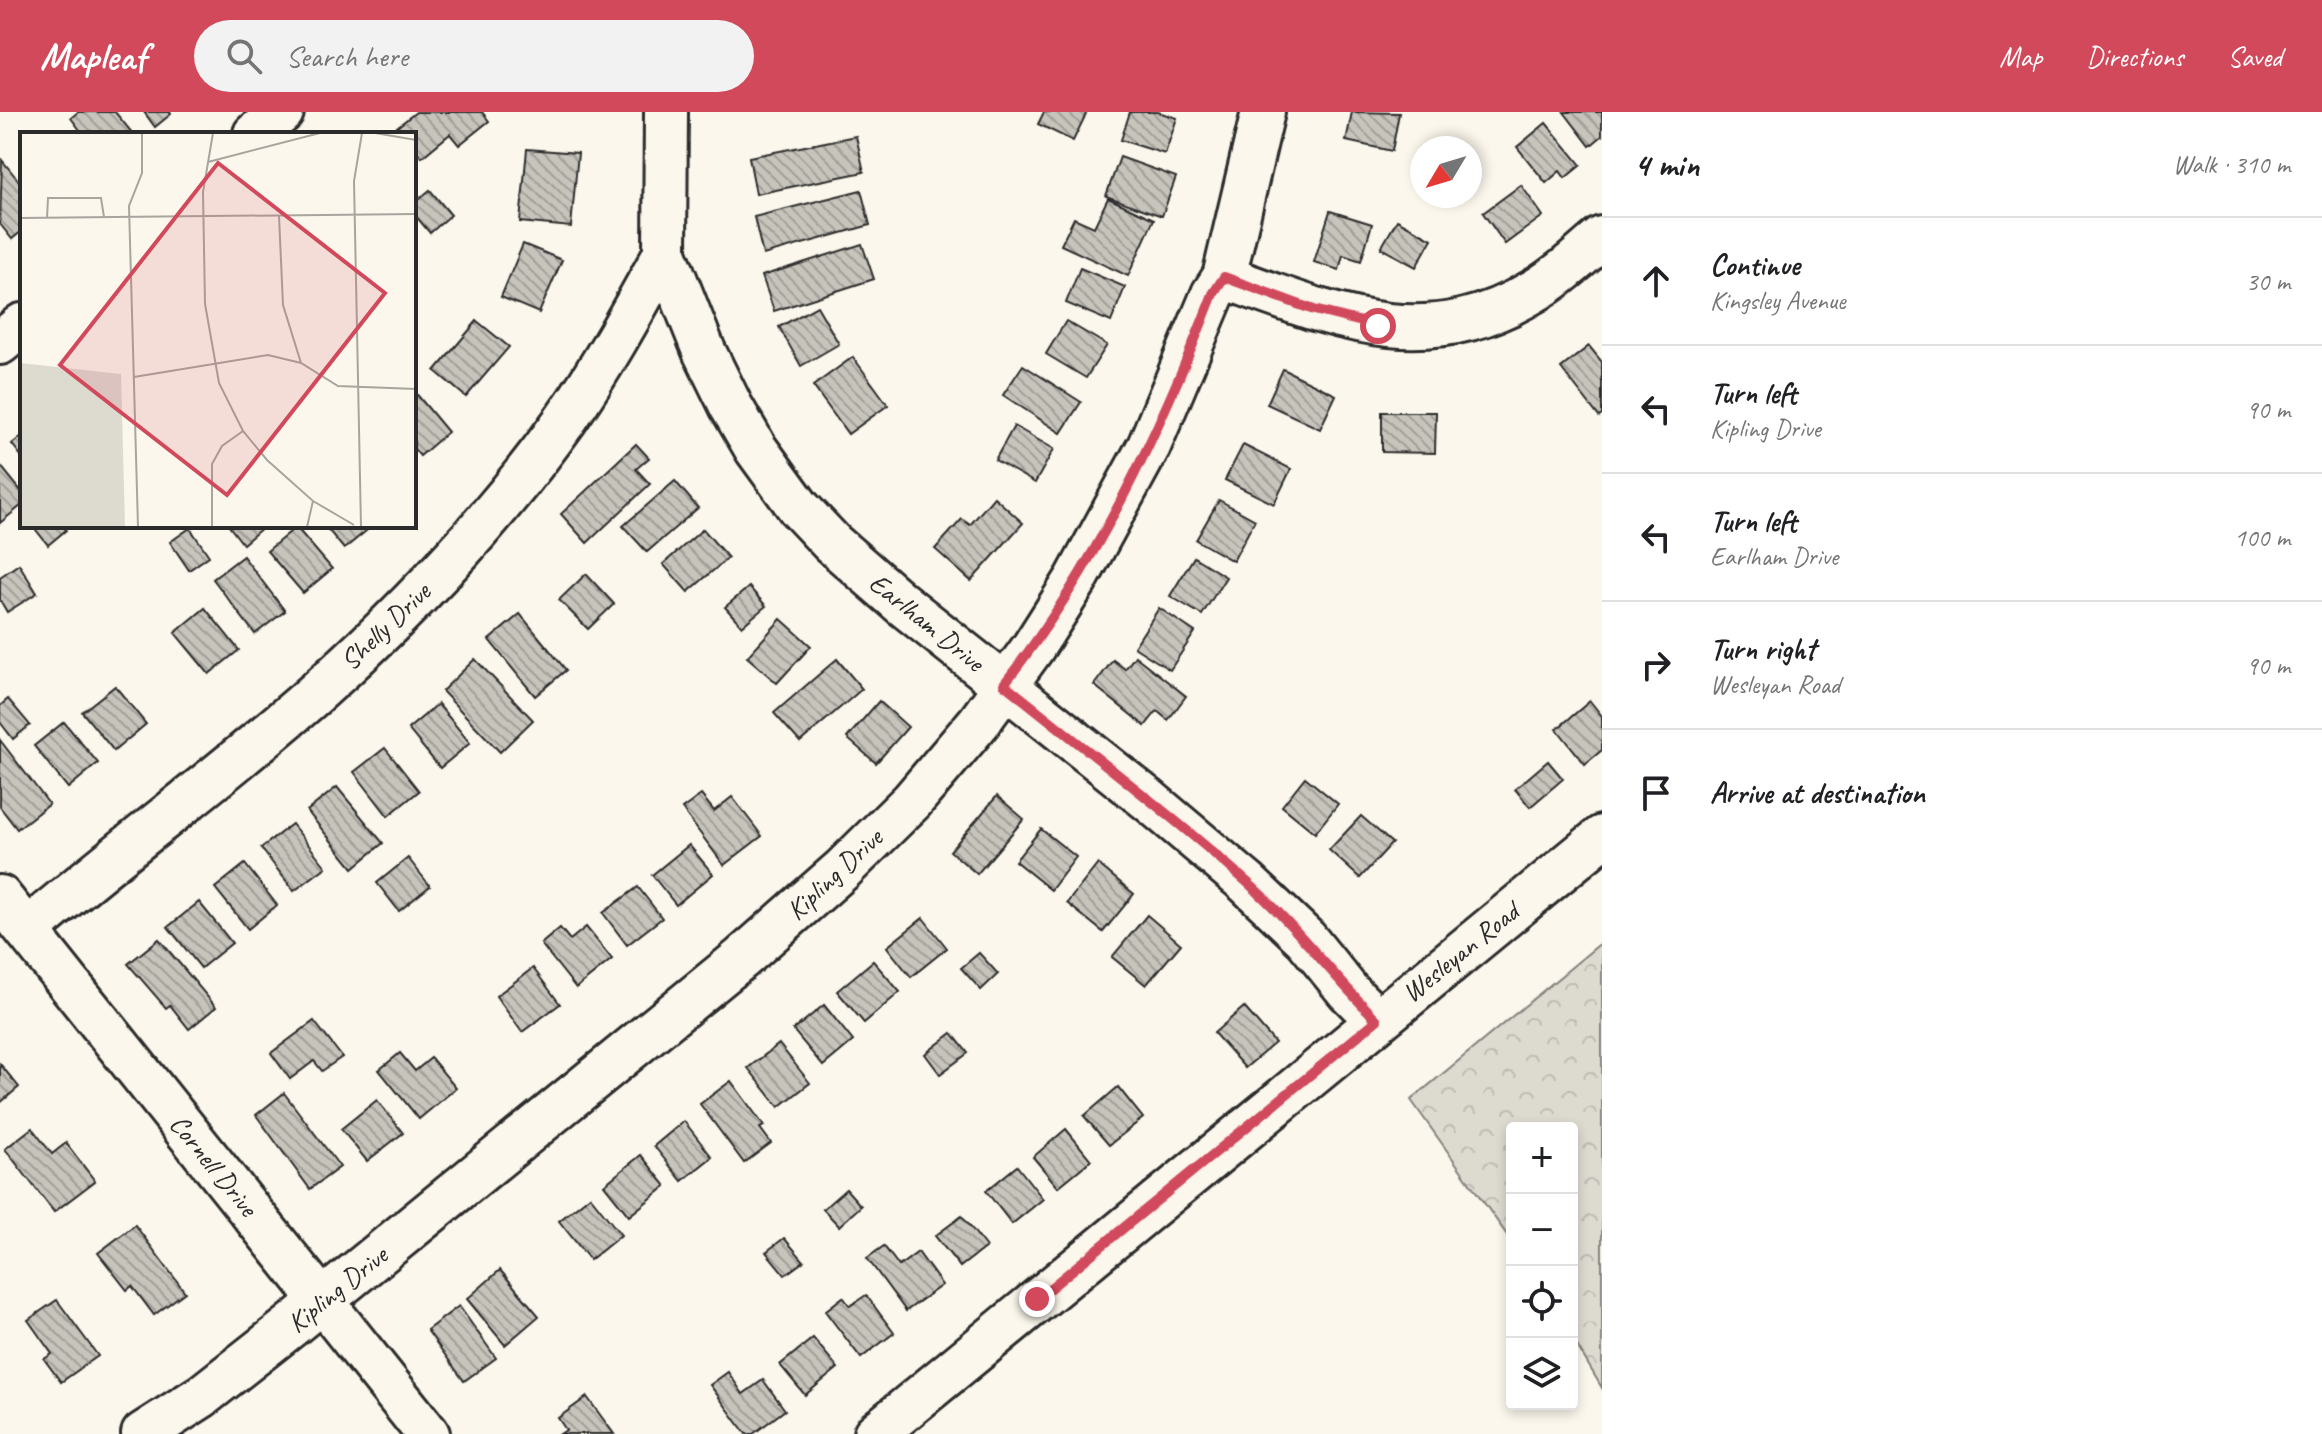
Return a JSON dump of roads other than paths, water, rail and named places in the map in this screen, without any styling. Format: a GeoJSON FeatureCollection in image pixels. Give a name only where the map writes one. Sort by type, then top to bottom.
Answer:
{"type":"FeatureCollection","features":[{"type":"Feature","properties":{"kind":"street"},"geometry":{"type":"LineString","coordinates":[[257,132],[282,112]]}},
{"type":"Feature","properties":{"kind":"street","name":"Earlham Drive"},"geometry":{"type":"LineString","coordinates":[[666,112],[665,253],[704,351],[731,406],[756,449],[799,508],[832,543],[901,603],[1247,883],[1306,939],[1348,991],[1377,1020]]}},
{"type":"Feature","properties":{"kind":"street","name":"Kipling Drive"},"geometry":{"type":"LineString","coordinates":[[143,1434],[202,1396],[323,1301],[742,958],[843,869],[912,801],[979,722],[1032,649],[1076,580],[1149,446],[1213,294],[1224,277],[1263,112]]}},
{"type":"Feature","properties":{"kind":"street"},"geometry":{"type":"LineString","coordinates":[[1224,277],[1314,310],[1365,323],[1423,327],[1464,321],[1504,307],[1535,291],[1602,238]]}},
{"type":"Feature","properties":{"kind":"street","name":"Shelly Drive"},"geometry":{"type":"LineString","coordinates":[[27,930],[317,692],[447,565],[506,496],[566,418],[621,334],[665,253]]}},
{"type":"Feature","properties":{"kind":"street"},"geometry":{"type":"LineString","coordinates":[[0,343],[20,327]]}},
{"type":"Feature","properties":{"kind":"street","name":"Wesleyan Road"},"geometry":{"type":"LineString","coordinates":[[875,1434],[1602,837]]}},
{"type":"Feature","properties":{"kind":"street","name":"Cornell Drive"},"geometry":{"type":"LineString","coordinates":[[0,897],[428,1434]]}}]}
